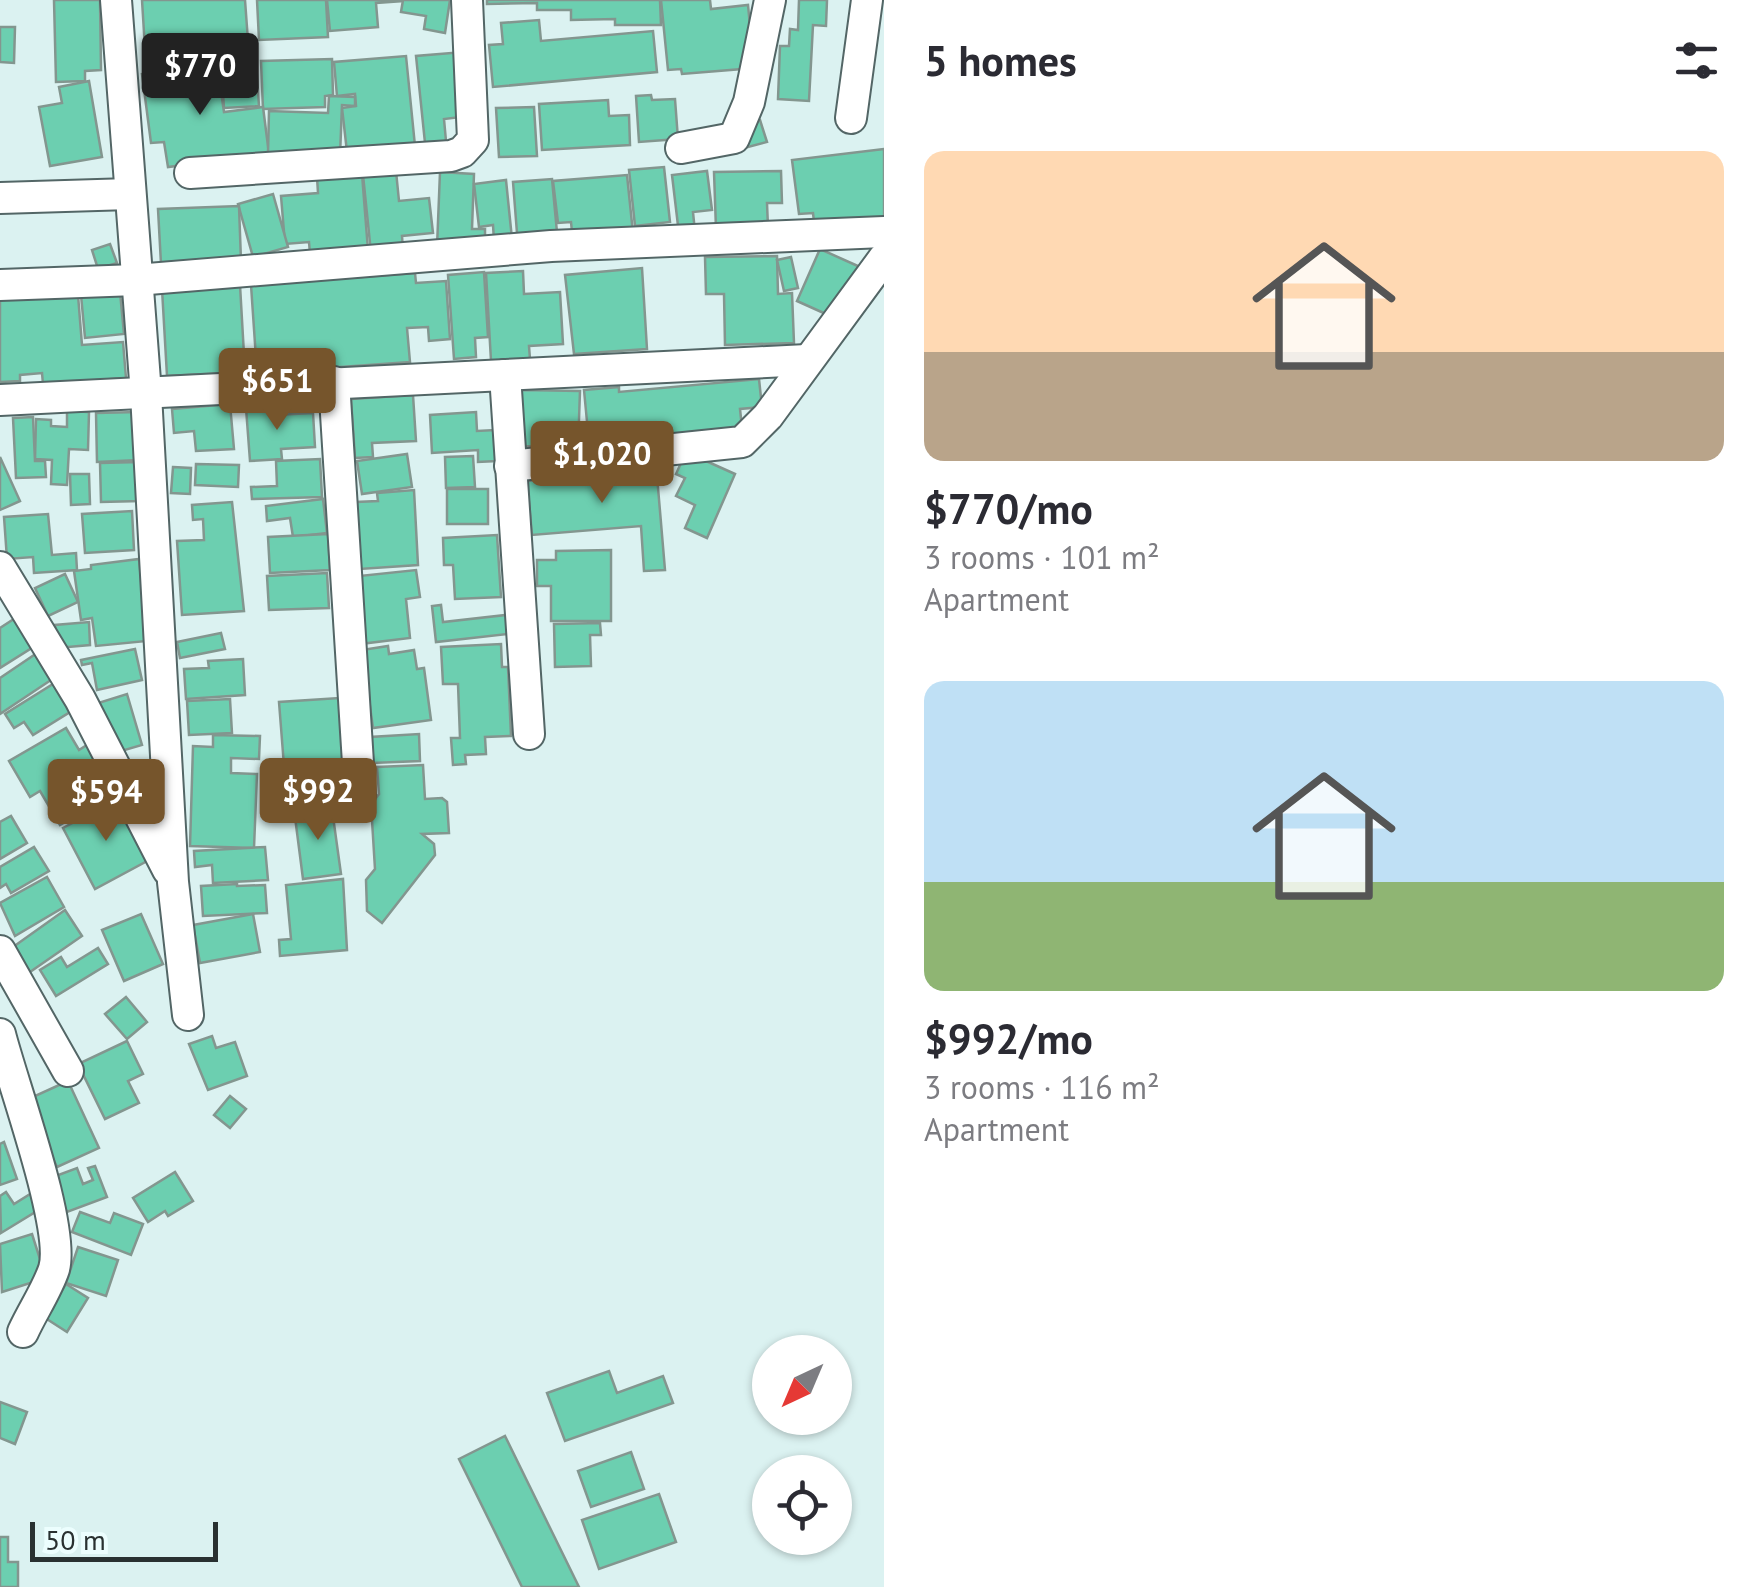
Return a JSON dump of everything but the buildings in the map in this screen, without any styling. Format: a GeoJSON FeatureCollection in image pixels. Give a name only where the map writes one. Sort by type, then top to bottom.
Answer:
{"type":"FeatureCollection","features":[{"type":"Feature","properties":{"kind":"street"},"geometry":{"type":"LineString","coordinates":[[116,0],[146,394],[174,882],[188,1016]]}},
{"type":"Feature","properties":{"kind":"street"},"geometry":{"type":"LineString","coordinates":[[190,174],[451,156],[462,152],[473,140],[467,0]]}},
{"type":"Feature","properties":{"kind":"street"},"geometry":{"type":"LineString","coordinates":[[682,148],[734,138],[750,102],[770,0]]}},
{"type":"Feature","properties":{"kind":"street"},"geometry":{"type":"LineString","coordinates":[[851,118],[867,0]]}},
{"type":"Feature","properties":{"kind":"street"},"geometry":{"type":"LineString","coordinates":[[0,198],[130,194]]}},
{"type":"Feature","properties":{"kind":"street"},"geometry":{"type":"LineString","coordinates":[[0,285],[136,280],[551,246],[884,232]]}},
{"type":"Feature","properties":{"kind":"street"},"geometry":{"type":"LineString","coordinates":[[510,466],[742,442],[768,416],[884,258]]}},
{"type":"Feature","properties":{"kind":"street"},"geometry":{"type":"LineString","coordinates":[[0,400],[807,360]]}},
{"type":"Feature","properties":{"kind":"street"},"geometry":{"type":"LineString","coordinates":[[506,375],[529,734]]}},
{"type":"Feature","properties":{"kind":"street"},"geometry":{"type":"LineString","coordinates":[[334,382],[360,795]]}},
{"type":"Feature","properties":{"kind":"street"},"geometry":{"type":"LineString","coordinates":[[0,567],[80,700],[174,882]]}},
{"type":"Feature","properties":{"kind":"street"},"geometry":{"type":"LineString","coordinates":[[0,951],[68,1072]]}},
{"type":"Feature","properties":{"kind":"street"},"geometry":{"type":"LineString","coordinates":[[0,1034],[40,1168],[54,1236],[54,1267],[22,1332]]}}]}
